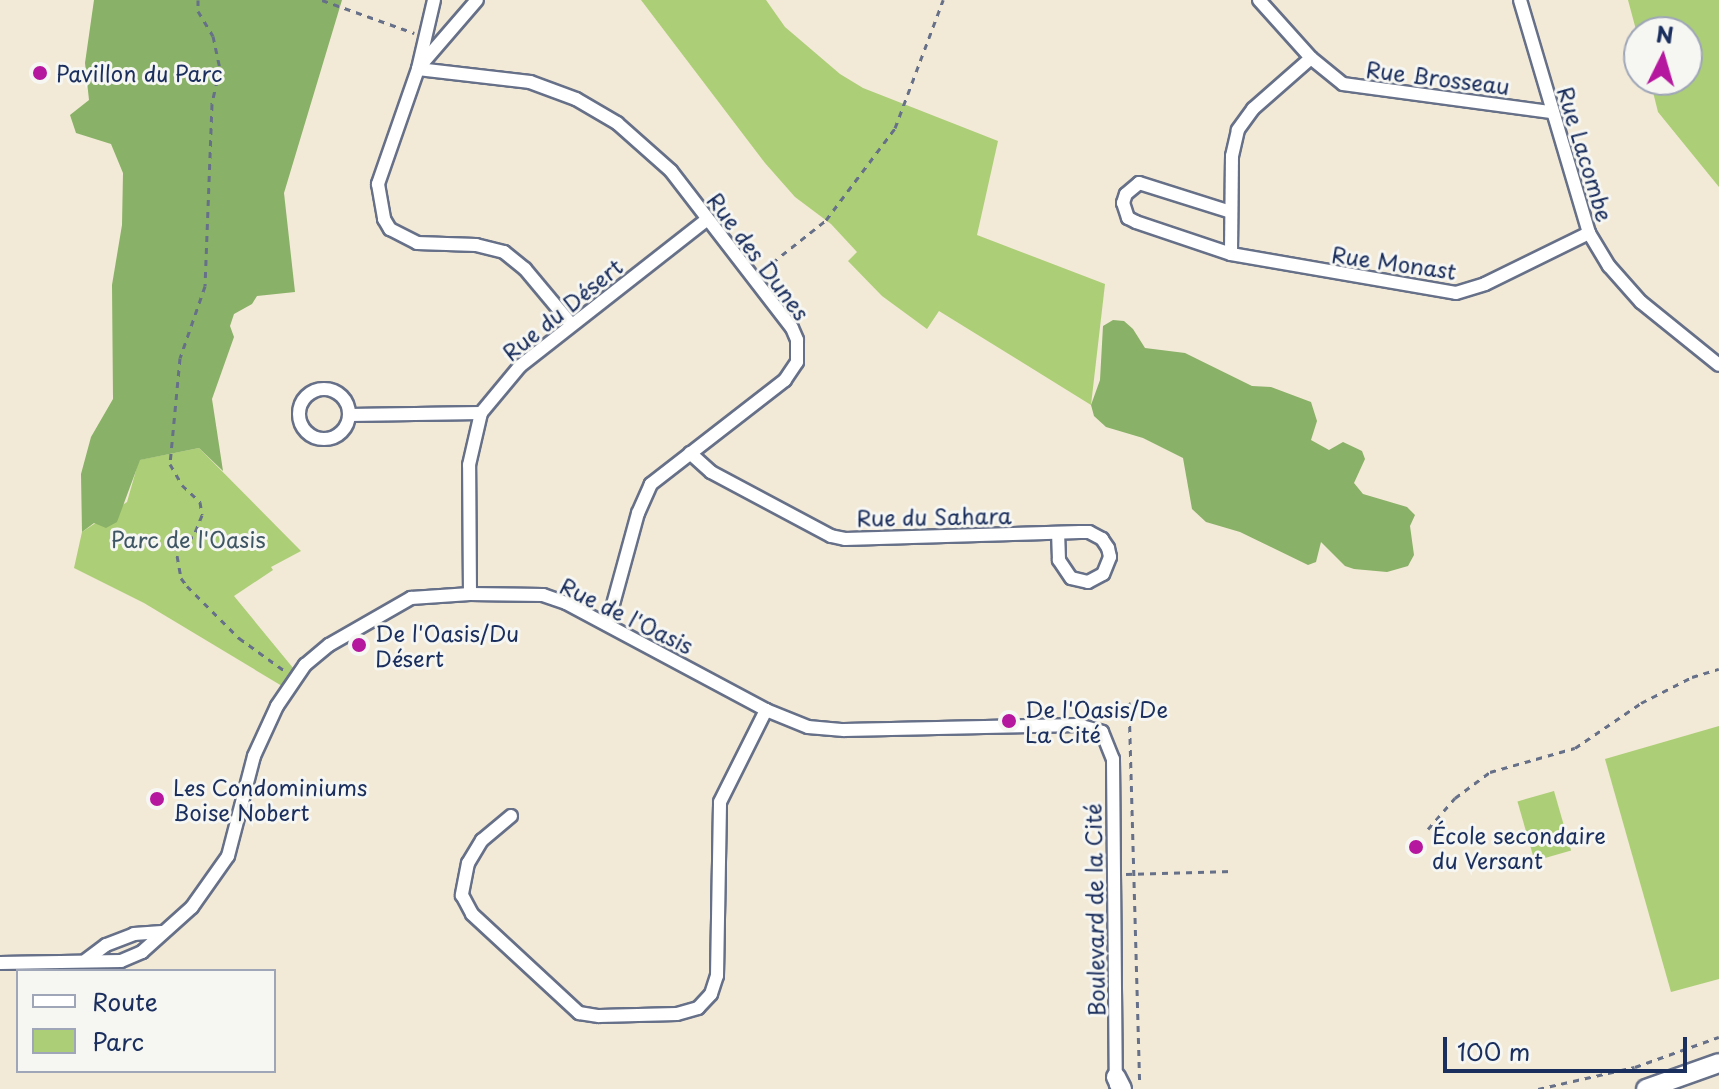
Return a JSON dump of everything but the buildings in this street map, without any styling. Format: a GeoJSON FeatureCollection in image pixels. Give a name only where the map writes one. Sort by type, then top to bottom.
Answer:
{"type":"FeatureCollection","features":[{"type":"Feature","properties":{"kind":"main road"},"geometry":{"type":"LineString","coordinates":[[1646,1089],[1714,1066]]}},
{"type":"Feature","properties":{"kind":"street"},"geometry":{"type":"LineString","coordinates":[[434,0],[418,69],[378,184],[379,206],[384,219],[390,229],[417,243],[476,245],[504,252],[525,269],[571,324]]}},
{"type":"Feature","properties":{"kind":"street"},"geometry":{"type":"LineString","coordinates":[[418,69],[477,0]]}},
{"type":"Feature","properties":{"kind":"street","name":"Rue Brosseau"},"geometry":{"type":"LineString","coordinates":[[1259,0],[1311,58],[1333,77],[1356,88],[1551,112]]}},
{"type":"Feature","properties":{"kind":"street","name":"Rue Lacombe"},"geometry":{"type":"LineString","coordinates":[[1520,0],[1589,233],[1609,266],[1632,292],[1672,330],[1719,365]]}},
{"type":"Feature","properties":{"kind":"street"},"geometry":{"type":"LineString","coordinates":[[1231,254],[1232,156],[1238,130],[1253,109],[1311,58]]}},
{"type":"Feature","properties":{"kind":"street","name":"Rue des Dunes"},"geometry":{"type":"LineString","coordinates":[[418,69],[530,82],[576,99],[617,123],[654,153],[792,328],[797,340],[797,362],[785,380],[662,473],[644,496],[608,623]]}},
{"type":"Feature","properties":{"kind":"street","name":"Rue Monast"},"geometry":{"type":"LineString","coordinates":[[1231,212],[1139,183],[1126,194],[1123,203],[1128,218],[1136,222],[1231,254],[1456,293],[1485,284],[1589,233]]}},
{"type":"Feature","properties":{"kind":"street","name":"Rue du Désert"},"geometry":{"type":"LineString","coordinates":[[470,594],[469,465],[481,413],[510,376],[571,324],[706,220]]}},
{"type":"Feature","properties":{"kind":"street"},"geometry":{"type":"LineString","coordinates":[[330,389],[344,399],[349,415],[337,435],[322,439],[307,433],[299,412],[306,396],[313,391],[330,389]]}},
{"type":"Feature","properties":{"kind":"street"},"geometry":{"type":"LineString","coordinates":[[349,415],[481,413]]}},
{"type":"Feature","properties":{"kind":"street","name":"Rue du Sahara"},"geometry":{"type":"LineString","coordinates":[[690,453],[711,472],[831,536],[1089,532],[1102,539],[1110,557],[1103,574],[1088,582],[1071,578],[1059,560],[1058,533]]}},
{"type":"Feature","properties":{"kind":"street","name":"Rue de l'Oasis"},"geometry":{"type":"LineString","coordinates":[[0,963],[86,960],[111,964],[142,952],[203,895],[228,856],[259,743],[295,678],[329,645],[403,601],[420,596],[470,594],[555,598],[608,623],[766,710],[792,722],[822,729],[1078,725],[1102,732]]}},
{"type":"Feature","properties":{"kind":"street"},"geometry":{"type":"LineString","coordinates":[[511,816],[482,840],[468,863],[462,895],[472,914],[579,1013],[599,1016],[677,1014],[698,1008],[711,994],[717,976],[722,793],[766,710]]}},
{"type":"Feature","properties":{"kind":"street","name":"Boulevard de la Cité"},"geometry":{"type":"LineString","coordinates":[[1102,732],[1113,759],[1117,1086]]}},
{"type":"Feature","properties":{"kind":"street","name":"Rue de l'Oasis"},"geometry":{"type":"LineString","coordinates":[[86,960],[106,945],[134,934],[162,932]]}},
{"type":"Feature","properties":{"kind":"path"},"geometry":{"type":"LineString","coordinates":[[198,0],[198,11],[213,36],[220,68],[212,104],[205,286],[180,358],[170,464],[182,485],[200,502],[202,515],[193,537],[175,544],[181,578],[187,586],[239,638],[295,678]]}},
{"type":"Feature","properties":{"kind":"path"},"geometry":{"type":"LineString","coordinates":[[322,0],[425,37]]}},
{"type":"Feature","properties":{"kind":"path"},"geometry":{"type":"LineString","coordinates":[[753,279],[826,220],[895,128],[943,0]]}},
{"type":"Feature","properties":{"kind":"path"},"geometry":{"type":"LineString","coordinates":[[1428,829],[1435,816],[1490,772],[1575,748],[1641,703],[1692,677],[1719,669]]}},
{"type":"Feature","properties":{"kind":"path"},"geometry":{"type":"LineString","coordinates":[[1129,702],[1140,1089]]}},
{"type":"Feature","properties":{"kind":"path"},"geometry":{"type":"LineString","coordinates":[[1114,874],[1233,871]]}},
{"type":"Feature","properties":{"kind":"path"},"geometry":{"type":"LineString","coordinates":[[1538,1089],[1635,1067],[1719,1037]]}},
{"type":"Feature","properties":{"kind":"green space"},"geometry":{"type":"Polygon","coordinates":[[[94,0],[342,0],[284,193],[295,292],[257,296],[252,304],[234,314],[230,326],[234,337],[212,399],[223,471],[199,448],[140,460],[117,522],[106,528],[94,523],[82,532],[81,474],[91,437],[113,399],[112,285],[122,225],[123,173],[111,144],[76,133],[70,115],[89,100],[85,63],[94,0]]]}},
{"type":"Feature","properties":{"kind":"green space"},"geometry":{"type":"Polygon","coordinates":[[[641,0],[766,0],[785,27],[840,74],[863,88],[998,141],[977,235],[1105,284],[1091,405],[939,311],[927,329],[882,296],[848,261],[857,252],[831,224],[795,197],[765,163],[641,0]]]}},
{"type":"Feature","properties":{"kind":"green space"},"geometry":{"type":"Polygon","coordinates":[[[1628,0],[1719,0],[1719,187],[1658,112],[1654,96],[1703,96],[1703,16],[1632,16],[1628,0]]]}},
{"type":"Feature","properties":{"kind":"green space"},"geometry":{"type":"Polygon","coordinates":[[[1113,320],[1124,321],[1145,348],[1185,353],[1252,386],[1271,387],[1311,402],[1317,421],[1311,440],[1329,450],[1343,442],[1362,451],[1365,459],[1354,483],[1363,494],[1407,507],[1415,515],[1410,526],[1414,555],[1408,566],[1387,572],[1354,569],[1345,566],[1321,542],[1316,562],[1308,565],[1240,532],[1206,522],[1192,509],[1183,458],[1143,438],[1106,427],[1094,416],[1091,405],[1100,380],[1103,326],[1113,320]]]}},
{"type":"Feature","properties":{"kind":"green space","name":"Parc de l'Oasis"},"geometry":{"type":"Polygon","coordinates":[[[199,448],[301,551],[271,567],[273,570],[234,596],[298,674],[287,689],[144,603],[74,568],[82,532],[127,502],[139,460],[199,448]]]}},
{"type":"Feature","properties":{"kind":"green space"},"geometry":{"type":"Polygon","coordinates":[[[1719,726],[1719,979],[1671,992],[1605,759],[1719,726]]]}},
{"type":"Feature","properties":{"kind":"green space"},"geometry":{"type":"Polygon","coordinates":[[[1554,791],[1571,851],[1535,861],[1517,801],[1554,791]]]}},
{"type":"Feature","properties":{"kind":"place","name":"Pavillon du Parc"},"geometry":{"type":"Point","coordinates":[40,73]}},
{"type":"Feature","properties":{"kind":"place","name":"De l'Oasis/Du Désert"},"geometry":{"type":"Point","coordinates":[359,645]}},
{"type":"Feature","properties":{"kind":"place","name":"De l'Oasis/De La Cité"},"geometry":{"type":"Point","coordinates":[1009,721]}},
{"type":"Feature","properties":{"kind":"place","name":"Les Condominiums Boise Nobert"},"geometry":{"type":"Point","coordinates":[157,799]}},
{"type":"Feature","properties":{"kind":"place","name":"École secondaire du Versant"},"geometry":{"type":"Point","coordinates":[1416,847]}}]}
